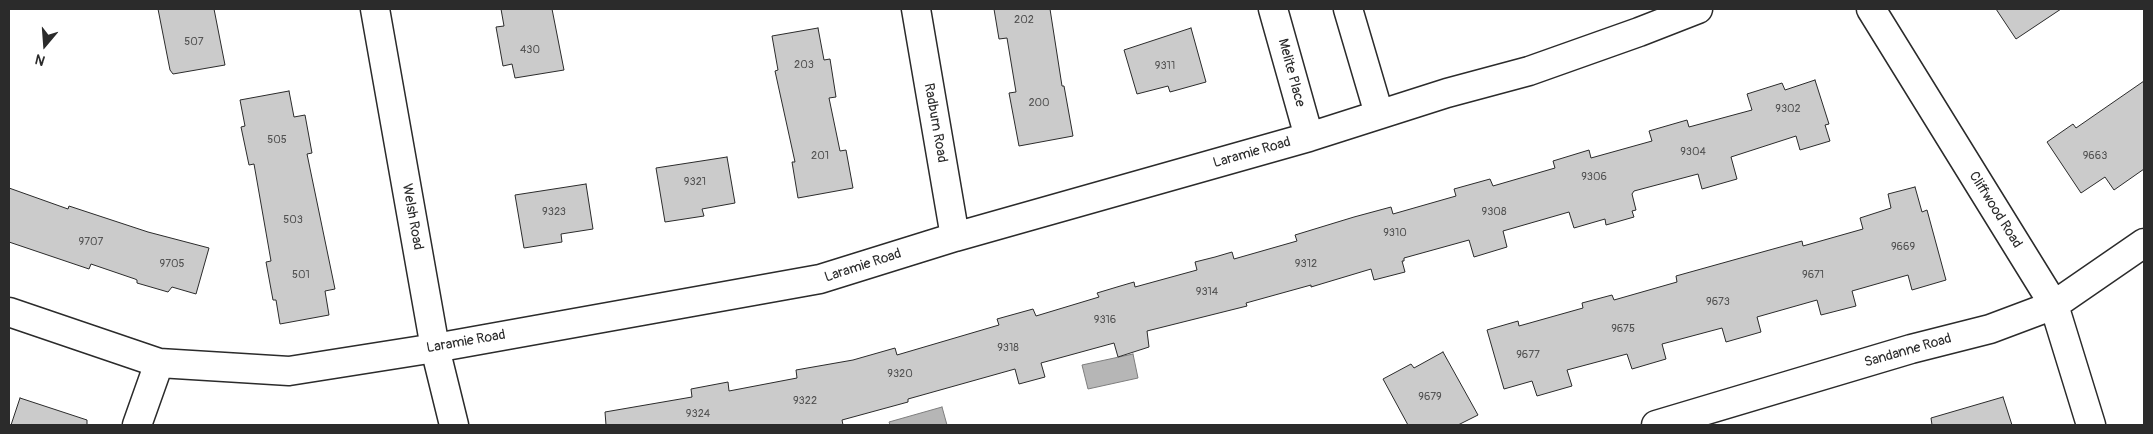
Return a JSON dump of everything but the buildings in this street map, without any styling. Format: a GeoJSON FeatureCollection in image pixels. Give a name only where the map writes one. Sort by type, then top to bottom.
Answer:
{"type":"FeatureCollection","features":[{"type":"Feature","properties":{"kind":"street","name":"Welsh Road"},"geometry":{"type":"LineString","coordinates":[[376,9],[435,348],[454,425]]}},
{"type":"Feature","properties":{"kind":"street","name":"Radburn Road"},"geometry":{"type":"LineString","coordinates":[[916,9],[955,237]]}},
{"type":"Feature","properties":{"kind":"street","name":"Melite Place"},"geometry":{"type":"LineString","coordinates":[[1274,9],[1309,137]]}},
{"type":"Feature","properties":{"kind":"street"},"geometry":{"type":"LineString","coordinates":[[1348,9],[1379,114]]}},
{"type":"Feature","properties":{"kind":"street","name":"Laramie Road"},"geometry":{"type":"LineString","coordinates":[[9,312],[159,363],[289,371],[435,348],[820,280],[955,237],[1309,137],[1447,93],[1529,71],[1698,9]]}},
{"type":"Feature","properties":{"kind":"street","name":"Cliffwood Road"},"geometry":{"type":"LineString","coordinates":[[1870,9],[2054,305],[2091,425]]}},
{"type":"Feature","properties":{"kind":"street","name":"Sandanne Road"},"geometry":{"type":"LineString","coordinates":[[1656,425],[1911,349],[1990,329],[2054,305],[2144,244]]}},
{"type":"Feature","properties":{"kind":"street"},"geometry":{"type":"LineString","coordinates":[[137,425],[159,363]]}},
{"type":"Feature","properties":{"kind":"shaded area"},"geometry":{"type":"Polygon","coordinates":[[[1133,354],[1138,378],[1088,389],[1082,365],[1133,354]]]}},
{"type":"Feature","properties":{"kind":"shaded area"},"geometry":{"type":"Polygon","coordinates":[[[942,407],[947,425],[890,425],[889,422],[942,407]]]}}]}
